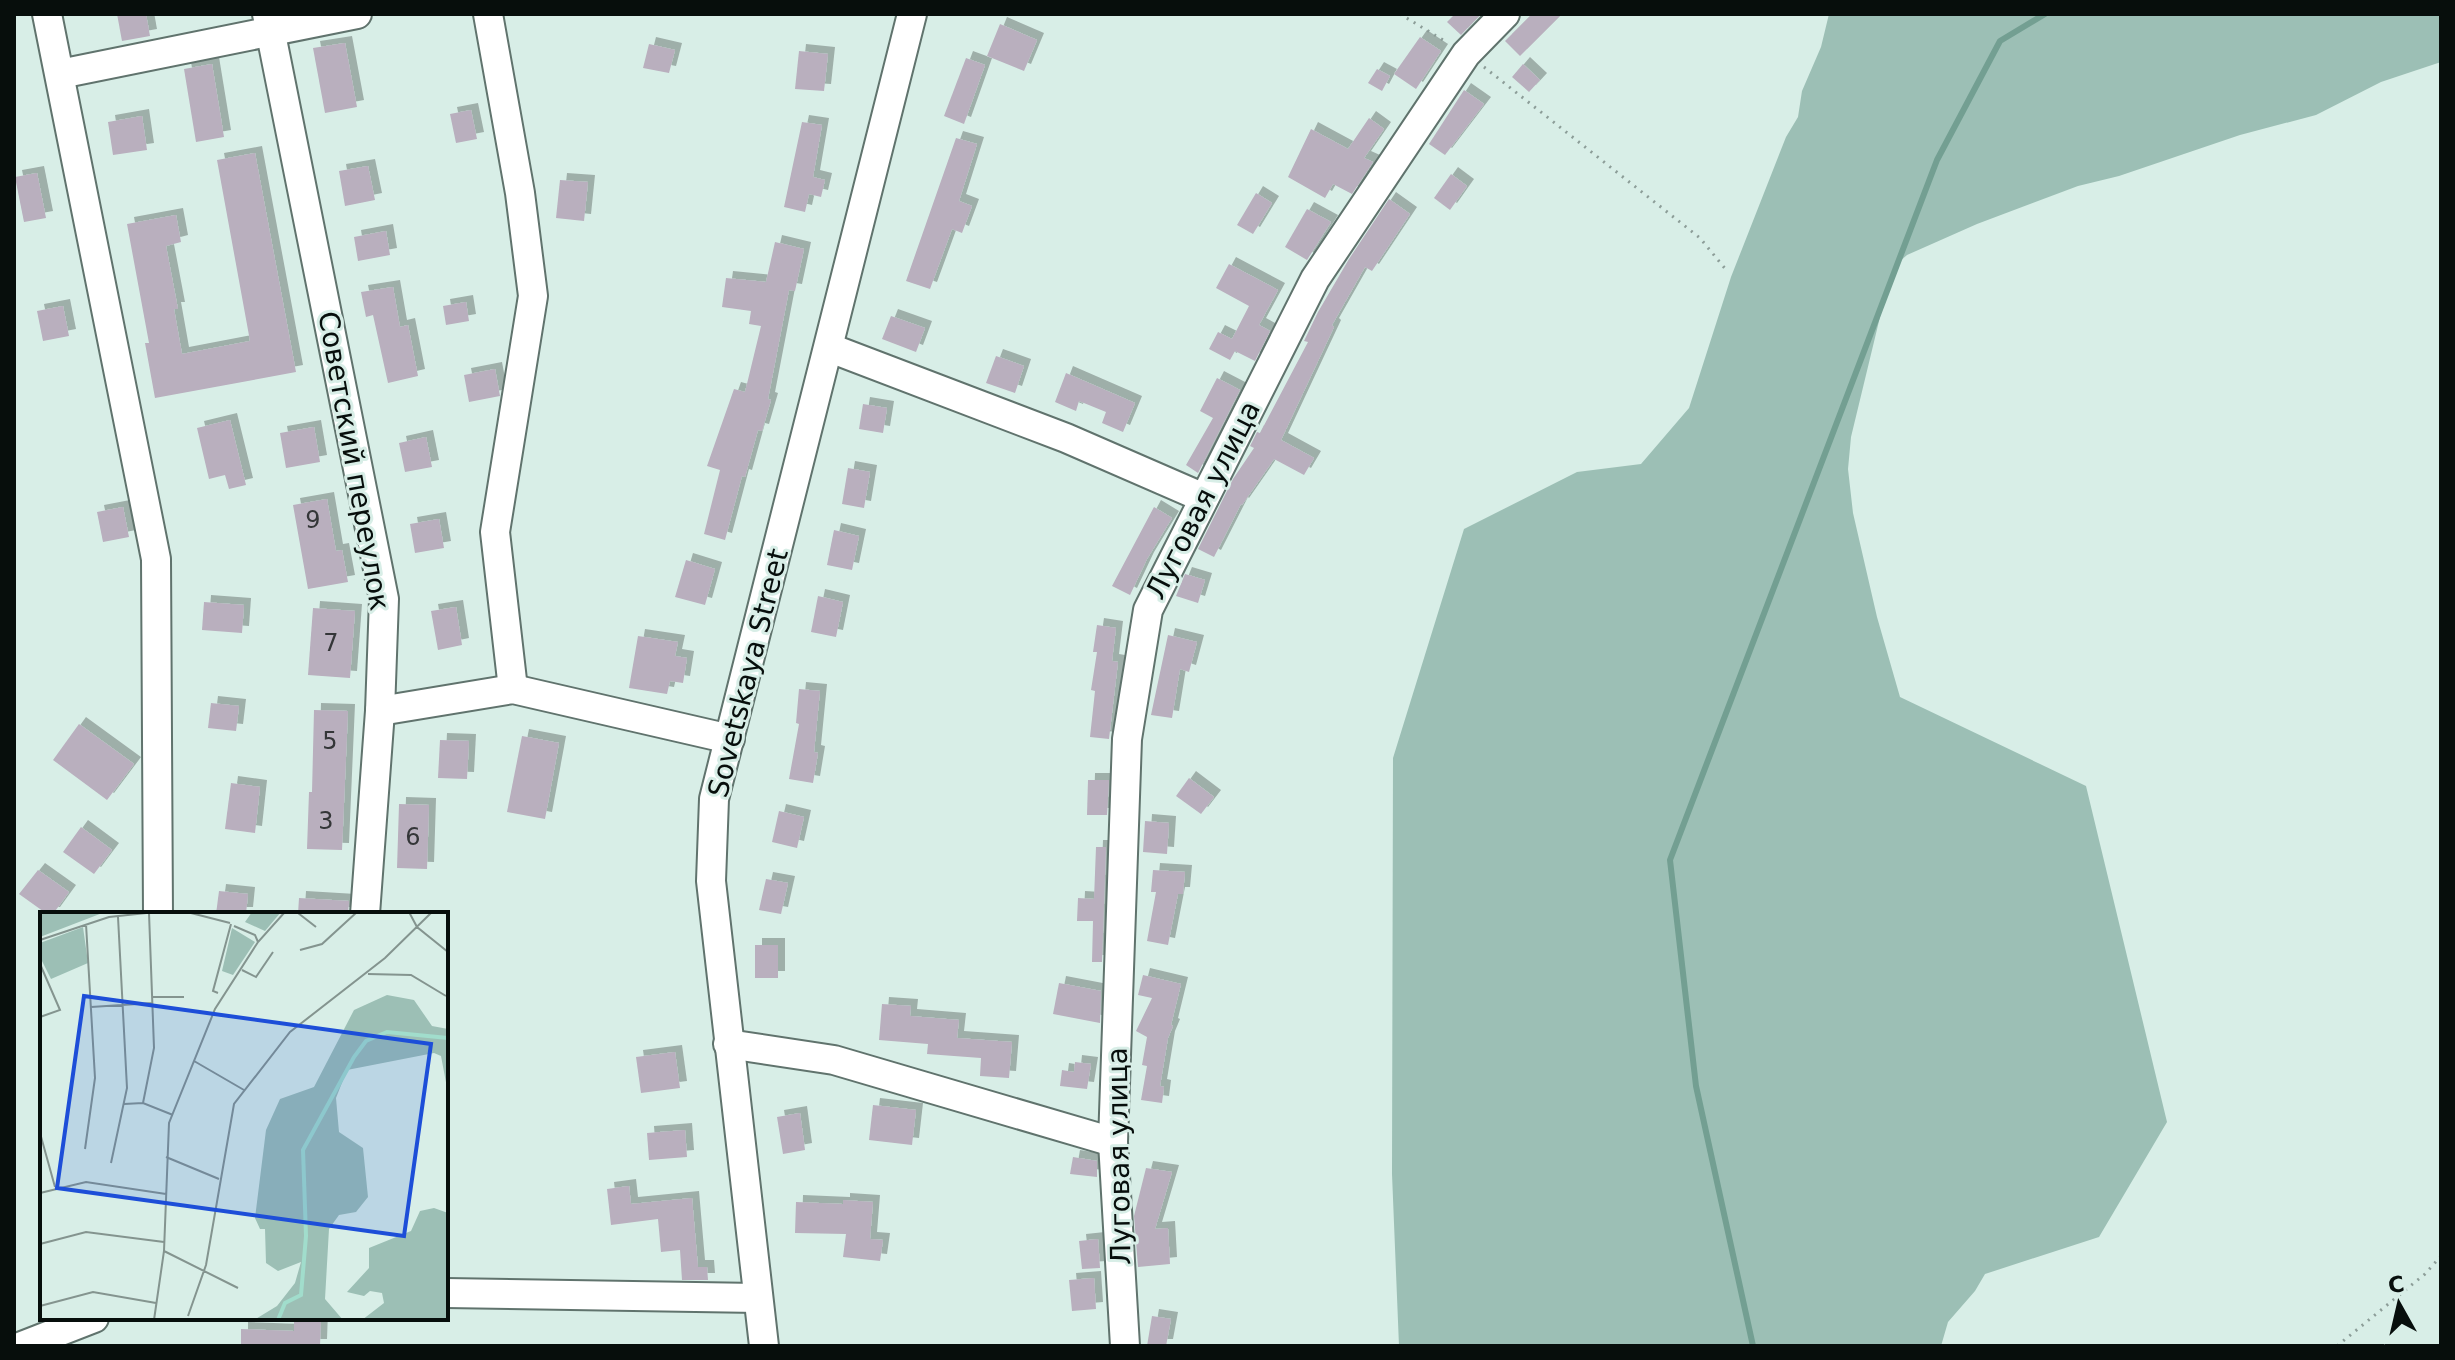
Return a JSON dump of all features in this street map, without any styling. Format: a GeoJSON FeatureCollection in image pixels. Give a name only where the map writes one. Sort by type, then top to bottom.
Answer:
{"type":"FeatureCollection","features":[{"type":"Feature","properties":{"kind":"street"},"geometry":{"type":"LineString","coordinates":[[47,14],[156,559],[158,912]]}},
{"type":"Feature","properties":{"kind":"street"},"geometry":{"type":"LineString","coordinates":[[60,74],[269,23],[357,14]]}},
{"type":"Feature","properties":{"kind":"street"},"geometry":{"type":"LineString","coordinates":[[488,14],[520,193],[533,296],[495,532],[513,689]]}},
{"type":"Feature","properties":{"kind":"street","name":"Sovetskaya Street"},"geometry":{"type":"LineString","coordinates":[[764,1346],[711,881],[714,799],[912,14]]}},
{"type":"Feature","properties":{"kind":"street","name":"Луговая улица"},"geometry":{"type":"LineString","coordinates":[[1125,1346],[1113,1142],[1127,739],[1148,610],[1315,279],[1466,54],[1505,14]]}},
{"type":"Feature","properties":{"kind":"street","name":"Советский переулок"},"geometry":{"type":"LineString","coordinates":[[269,23],[384,599],[380,711],[365,912]]}},
{"type":"Feature","properties":{"kind":"street"},"geometry":{"type":"LineString","coordinates":[[830,348],[1066,438],[1204,498]]}},
{"type":"Feature","properties":{"kind":"street"},"geometry":{"type":"LineString","coordinates":[[380,711],[513,689],[730,739]]}},
{"type":"Feature","properties":{"kind":"street"},"geometry":{"type":"LineString","coordinates":[[728,1044],[834,1060],[1113,1142]]}},
{"type":"Feature","properties":{"kind":"street"},"geometry":{"type":"LineString","coordinates":[[448,1293],[758,1298]]}},
{"type":"Feature","properties":{"kind":"street"},"geometry":{"type":"LineString","coordinates":[[22,1346],[89,1320]]}},
{"type":"Feature","properties":{"kind":"path"},"geometry":{"type":"LineString","coordinates":[[1400,14],[1466,54],[1700,238],[1727,271]]}},
{"type":"Feature","properties":{"kind":"path"},"geometry":{"type":"LineString","coordinates":[[2337,1346],[2425,1274],[2441,1256]]}},
{"type":"Feature","properties":{"kind":"green space"},"geometry":{"type":"Polygon","coordinates":[[[1829,14],[2441,14],[2441,62],[2381,82],[2316,115],[2240,135],[2119,176],[2078,186],[1977,224],[1907,255],[1899,262],[1887,288],[1851,437],[1848,469],[1853,513],[1877,617],[1900,697],[2086,786],[2167,1122],[2099,1237],[1985,1274],[1975,1291],[1948,1322],[1941,1346],[1399,1346],[1392,1174],[1393,758],[1464,529],[1577,472],[1641,464],[1689,408],[1731,277],[1786,137],[1798,117],[1802,91],[1821,47],[1829,14]]]}},
{"type":"Feature","properties":{"kind":"building"},"geometry":{"type":"Polygon","coordinates":[[[117,14],[146,14],[150,36],[122,41],[117,14]]]}},
{"type":"Feature","properties":{"kind":"building"},"geometry":{"type":"Polygon","coordinates":[[[1455,14],[1481,14],[1461,35],[1447,22],[1455,14]]]}},
{"type":"Feature","properties":{"kind":"building"},"geometry":{"type":"Polygon","coordinates":[[[1532,14],[1562,14],[1520,56],[1505,41],[1532,14]]]}},
{"type":"Feature","properties":{"kind":"building"},"geometry":{"type":"Polygon","coordinates":[[[1000,24],[1037,40],[1024,71],[987,56],[1000,24]]]}},
{"type":"Feature","properties":{"kind":"building"},"geometry":{"type":"Polygon","coordinates":[[[1420,37],[1441,51],[1416,89],[1394,74],[1420,37]]]}},
{"type":"Feature","properties":{"kind":"building"},"geometry":{"type":"Polygon","coordinates":[[[345,43],[357,107],[325,113],[313,48],[345,43]]]}},
{"type":"Feature","properties":{"kind":"building"},"geometry":{"type":"Polygon","coordinates":[[[649,44],[675,50],[669,73],[643,68],[649,44]]]}},
{"type":"Feature","properties":{"kind":"building"},"geometry":{"type":"Polygon","coordinates":[[[799,51],[828,54],[824,91],[795,89],[799,51]]]}},
{"type":"Feature","properties":{"kind":"building"},"geometry":{"type":"Polygon","coordinates":[[[966,58],[985,65],[964,124],[944,116],[966,58]]]}},
{"type":"Feature","properties":{"kind":"building"},"geometry":{"type":"Polygon","coordinates":[[[212,64],[224,137],[196,142],[184,69],[212,64]]]}},
{"type":"Feature","properties":{"kind":"building"},"geometry":{"type":"Polygon","coordinates":[[[1523,64],[1540,80],[1529,92],[1512,77],[1523,64]]]}},
{"type":"Feature","properties":{"kind":"building"},"geometry":{"type":"Polygon","coordinates":[[[1377,69],[1390,76],[1382,91],[1368,83],[1377,69]]]}},
{"type":"Feature","properties":{"kind":"building"},"geometry":{"type":"Polygon","coordinates":[[[1464,90],[1484,104],[1445,155],[1429,144],[1464,90]]]}},
{"type":"Feature","properties":{"kind":"building"},"geometry":{"type":"Polygon","coordinates":[[[471,110],[477,139],[456,143],[450,114],[471,110]]]}},
{"type":"Feature","properties":{"kind":"building"},"geometry":{"type":"Polygon","coordinates":[[[142,116],[147,150],[113,155],[108,122],[142,116]]]}},
{"type":"Feature","properties":{"kind":"building"},"geometry":{"type":"Polygon","coordinates":[[[1369,118],[1384,129],[1364,158],[1373,162],[1352,194],[1333,184],[1325,198],[1288,177],[1311,129],[1348,149],[1369,118]]]}},
{"type":"Feature","properties":{"kind":"building"},"geometry":{"type":"Polygon","coordinates":[[[802,122],[822,125],[813,177],[825,180],[821,197],[809,194],[805,212],[784,207],[802,122]]]}},
{"type":"Feature","properties":{"kind":"building"},"geometry":{"type":"Polygon","coordinates":[[[956,138],[977,144],[959,201],[972,206],[962,233],[952,229],[930,289],[906,281],[956,138]]]}},
{"type":"Feature","properties":{"kind":"building"},"geometry":{"type":"Polygon","coordinates":[[[255,153],[296,372],[155,398],[145,343],[149,343],[127,224],[176,215],[181,242],[166,246],[178,309],[174,309],[182,354],[250,341],[217,160],[255,153]]]}},
{"type":"Feature","properties":{"kind":"building"},"geometry":{"type":"Polygon","coordinates":[[[368,166],[375,200],[345,206],[339,171],[368,166]]]}},
{"type":"Feature","properties":{"kind":"building"},"geometry":{"type":"Polygon","coordinates":[[[37,173],[46,218],[24,222],[15,177],[37,173]]]}},
{"type":"Feature","properties":{"kind":"building"},"geometry":{"type":"Polygon","coordinates":[[[1451,174],[1467,186],[1450,210],[1434,198],[1451,174]]]}},
{"type":"Feature","properties":{"kind":"building"},"geometry":{"type":"Polygon","coordinates":[[[560,180],[588,182],[584,221],[556,218],[560,180]]]}},
{"type":"Feature","properties":{"kind":"building"},"geometry":{"type":"Polygon","coordinates":[[[1256,193],[1272,203],[1253,234],[1237,225],[1256,193]]]}},
{"type":"Feature","properties":{"kind":"building"},"geometry":{"type":"Polygon","coordinates":[[[1389,199],[1410,214],[1372,271],[1365,267],[1332,325],[1334,327],[1281,440],[1314,458],[1304,475],[1274,459],[1241,504],[1214,557],[1198,549],[1233,479],[1254,448],[1250,446],[1257,432],[1260,433],[1308,342],[1304,341],[1318,312],[1389,199]]]}},
{"type":"Feature","properties":{"kind":"building"},"geometry":{"type":"Polygon","coordinates":[[[1307,209],[1331,222],[1307,260],[1285,247],[1307,209]]]}},
{"type":"Feature","properties":{"kind":"building"},"geometry":{"type":"Polygon","coordinates":[[[386,231],[390,255],[358,261],[354,237],[386,231]]]}},
{"type":"Feature","properties":{"kind":"building"},"geometry":{"type":"Polygon","coordinates":[[[775,242],[804,249],[795,291],[789,290],[768,399],[771,400],[762,431],[758,430],[745,477],[742,476],[725,540],[704,534],[720,470],[707,466],[734,389],[745,392],[761,326],[749,324],[751,311],[722,307],[726,278],[766,282],[775,242]]]}},
{"type":"Feature","properties":{"kind":"building"},"geometry":{"type":"Polygon","coordinates":[[[1229,264],[1278,290],[1259,325],[1270,331],[1255,361],[1235,351],[1230,360],[1209,349],[1218,332],[1232,339],[1249,306],[1216,288],[1229,264]]]}},
{"type":"Feature","properties":{"kind":"building"},"geometry":{"type":"Polygon","coordinates":[[[393,287],[400,327],[408,325],[418,376],[388,383],[373,315],[366,317],[361,292],[393,287]]]}},
{"type":"Feature","properties":{"kind":"building"},"geometry":{"type":"Polygon","coordinates":[[[466,302],[469,321],[446,325],[443,306],[466,302]]]}},
{"type":"Feature","properties":{"kind":"building"},"geometry":{"type":"Polygon","coordinates":[[[63,306],[69,336],[43,341],[37,311],[63,306]]]}},
{"type":"Feature","properties":{"kind":"building"},"geometry":{"type":"Polygon","coordinates":[[[891,316],[925,328],[916,352],[882,339],[891,316]]]}},
{"type":"Feature","properties":{"kind":"building"},"geometry":{"type":"Polygon","coordinates":[[[996,356],[1024,366],[1015,393],[986,383],[996,356]]]}},
{"type":"Feature","properties":{"kind":"building"},"geometry":{"type":"Polygon","coordinates":[[[495,369],[500,396],[469,402],[464,375],[495,369]]]}},
{"type":"Feature","properties":{"kind":"building"},"geometry":{"type":"Polygon","coordinates":[[[1066,373],[1135,403],[1123,432],[1102,423],[1106,412],[1079,401],[1076,411],[1055,402],[1066,373]]]}},
{"type":"Feature","properties":{"kind":"building"},"geometry":{"type":"Polygon","coordinates":[[[1217,378],[1240,390],[1198,473],[1186,465],[1213,418],[1200,411],[1217,378]]]}},
{"type":"Feature","properties":{"kind":"building"},"geometry":{"type":"Polygon","coordinates":[[[863,404],[887,408],[883,433],[859,429],[863,404]]]}},
{"type":"Feature","properties":{"kind":"building"},"geometry":{"type":"Polygon","coordinates":[[[230,420],[246,485],[229,489],[225,475],[209,479],[197,428],[230,420]]]}},
{"type":"Feature","properties":{"kind":"building"},"geometry":{"type":"Polygon","coordinates":[[[314,427],[320,462],[286,468],[280,433],[314,427]]]}},
{"type":"Feature","properties":{"kind":"building"},"geometry":{"type":"Polygon","coordinates":[[[426,437],[432,467],[405,472],[399,443],[426,437]]]}},
{"type":"Feature","properties":{"kind":"building"},"geometry":{"type":"Polygon","coordinates":[[[848,468],[870,472],[864,508],[842,504],[848,468]]]}},
{"type":"Feature","properties":{"kind":"building"},"geometry":{"type":"Polygon","coordinates":[[[327,499],[336,551],[342,550],[348,582],[308,589],[293,505],[327,499]]]}},
{"type":"Feature","properties":{"kind":"building"},"geometry":{"type":"Polygon","coordinates":[[[123,507],[129,537],[103,542],[97,512],[123,507]]]}},
{"type":"Feature","properties":{"kind":"building"},"geometry":{"type":"Polygon","coordinates":[[[1154,507],[1172,518],[1130,595],[1112,586],[1154,507]]]}},
{"type":"Feature","properties":{"kind":"building"},"geometry":{"type":"Polygon","coordinates":[[[439,519],[444,548],[415,553],[410,524],[439,519]]]}},
{"type":"Feature","properties":{"kind":"building"},"geometry":{"type":"Polygon","coordinates":[[[834,530],[859,536],[852,570],[827,565],[834,530]]]}},
{"type":"Feature","properties":{"kind":"building"},"geometry":{"type":"Polygon","coordinates":[[[686,560],[715,569],[705,605],[675,597],[686,560]]]}},
{"type":"Feature","properties":{"kind":"building"},"geometry":{"type":"Polygon","coordinates":[[[1185,574],[1205,580],[1198,603],[1176,596],[1185,574]]]}},
{"type":"Feature","properties":{"kind":"building"},"geometry":{"type":"Polygon","coordinates":[[[818,596],[843,602],[836,637],[811,632],[818,596]]]}},
{"type":"Feature","properties":{"kind":"building"},"geometry":{"type":"Polygon","coordinates":[[[204,602],[244,605],[242,633],[202,630],[204,602]]]}},
{"type":"Feature","properties":{"kind":"building"},"geometry":{"type":"Polygon","coordinates":[[[456,607],[462,645],[438,650],[431,611],[456,607]]]}},
{"type":"Feature","properties":{"kind":"building"},"geometry":{"type":"Polygon","coordinates":[[[313,608],[355,611],[350,678],[308,675],[313,608]]]}},
{"type":"Feature","properties":{"kind":"building"},"geometry":{"type":"Polygon","coordinates":[[[1097,625],[1116,628],[1112,661],[1118,662],[1109,739],[1090,737],[1097,625]]]}},
{"type":"Feature","properties":{"kind":"building"},"geometry":{"type":"Polygon","coordinates":[[[1168,635],[1197,642],[1189,672],[1180,669],[1172,718],[1151,715],[1168,635]]]}},
{"type":"Feature","properties":{"kind":"building"},"geometry":{"type":"Polygon","coordinates":[[[638,636],[678,642],[675,656],[687,658],[683,683],[670,681],[667,694],[629,688],[638,636]]]}},
{"type":"Feature","properties":{"kind":"building"},"geometry":{"type":"Polygon","coordinates":[[[799,689],[820,691],[814,752],[818,753],[813,783],[789,779],[799,724],[796,723],[799,689]]]}},
{"type":"Feature","properties":{"kind":"building"},"geometry":{"type":"Polygon","coordinates":[[[211,703],[239,706],[236,731],[208,728],[211,703]]]}},
{"type":"Feature","properties":{"kind":"building"},"geometry":{"type":"Polygon","coordinates":[[[314,710],[348,711],[342,850],[307,849],[314,710]]]}},
{"type":"Feature","properties":{"kind":"building"},"geometry":{"type":"Polygon","coordinates":[[[79,724],[134,764],[107,800],[53,760],[79,724]]]}},
{"type":"Feature","properties":{"kind":"building"},"geometry":{"type":"Polygon","coordinates":[[[522,736],[559,743],[545,819],[507,812],[522,736]]]}},
{"type":"Feature","properties":{"kind":"building"},"geometry":{"type":"Polygon","coordinates":[[[440,740],[469,741],[467,779],[438,778],[440,740]]]}},
{"type":"Feature","properties":{"kind":"building"},"geometry":{"type":"Polygon","coordinates":[[[1189,778],[1214,797],[1201,814],[1176,796],[1189,778]]]}},
{"type":"Feature","properties":{"kind":"building"},"geometry":{"type":"Polygon","coordinates":[[[1088,780],[1109,780],[1107,815],[1087,815],[1088,780]]]}},
{"type":"Feature","properties":{"kind":"building"},"geometry":{"type":"Polygon","coordinates":[[[231,783],[260,787],[255,833],[225,829],[231,783]]]}},
{"type":"Feature","properties":{"kind":"building"},"geometry":{"type":"Polygon","coordinates":[[[399,804],[429,805],[427,869],[397,868],[399,804]]]}},
{"type":"Feature","properties":{"kind":"building"},"geometry":{"type":"Polygon","coordinates":[[[779,811],[804,817],[797,848],[772,842],[779,811]]]}},
{"type":"Feature","properties":{"kind":"building"},"geometry":{"type":"Polygon","coordinates":[[[1145,821],[1169,823],[1167,854],[1143,852],[1145,821]]]}},
{"type":"Feature","properties":{"kind":"building"},"geometry":{"type":"Polygon","coordinates":[[[81,827],[112,850],[94,874],[63,852],[81,827]]]}},
{"type":"Feature","properties":{"kind":"building"},"geometry":{"type":"Polygon","coordinates":[[[1096,847],[1106,847],[1102,962],[1092,962],[1093,921],[1077,921],[1078,898],[1094,899],[1096,847]]]}},
{"type":"Feature","properties":{"kind":"building"},"geometry":{"type":"Polygon","coordinates":[[[38,870],[69,892],[54,912],[44,912],[19,894],[38,870]]]}},
{"type":"Feature","properties":{"kind":"building"},"geometry":{"type":"Polygon","coordinates":[[[1153,870],[1185,872],[1183,894],[1178,894],[1168,945],[1147,941],[1156,892],[1151,892],[1153,870]]]}},
{"type":"Feature","properties":{"kind":"building"},"geometry":{"type":"Polygon","coordinates":[[[766,879],[788,883],[781,914],[759,910],[766,879]]]}},
{"type":"Feature","properties":{"kind":"building"},"geometry":{"type":"Polygon","coordinates":[[[219,891],[248,894],[246,912],[216,912],[219,891]]]}},
{"type":"Feature","properties":{"kind":"building"},"geometry":{"type":"Polygon","coordinates":[[[299,898],[349,901],[348,912],[298,912],[299,898]]]}},
{"type":"Feature","properties":{"kind":"building"},"geometry":{"type":"Polygon","coordinates":[[[755,945],[778,945],[778,978],[755,978],[755,945]]]}},
{"type":"Feature","properties":{"kind":"building"},"geometry":{"type":"Polygon","coordinates":[[[1143,975],[1181,984],[1160,1086],[1164,1087],[1162,1103],[1141,1100],[1147,1066],[1142,1065],[1147,1037],[1136,1031],[1152,998],[1138,995],[1143,975]]]}},
{"type":"Feature","properties":{"kind":"building"},"geometry":{"type":"Polygon","coordinates":[[[1059,983],[1101,991],[1100,1023],[1053,1014],[1059,983]]]}},
{"type":"Feature","properties":{"kind":"building"},"geometry":{"type":"Polygon","coordinates":[[[882,1004],[911,1006],[910,1016],[959,1020],[957,1038],[1012,1042],[1009,1078],[980,1076],[981,1058],[927,1054],[928,1044],[879,1040],[882,1004]]]}},
{"type":"Feature","properties":{"kind":"building"},"geometry":{"type":"Polygon","coordinates":[[[675,1052],[680,1088],[641,1093],[636,1057],[675,1052]]]}},
{"type":"Feature","properties":{"kind":"building"},"geometry":{"type":"Polygon","coordinates":[[[1075,1062],[1091,1064],[1087,1089],[1060,1086],[1062,1070],[1074,1072],[1075,1062]]]}},
{"type":"Feature","properties":{"kind":"building"},"geometry":{"type":"Polygon","coordinates":[[[873,1105],[916,1110],[912,1145],[869,1140],[873,1105]]]}},
{"type":"Feature","properties":{"kind":"building"},"geometry":{"type":"Polygon","coordinates":[[[800,1113],[805,1150],[783,1154],[777,1117],[800,1113]]]}},
{"type":"Feature","properties":{"kind":"building"},"geometry":{"type":"Polygon","coordinates":[[[685,1130],[687,1157],[649,1160],[647,1133],[685,1130]]]}},
{"type":"Feature","properties":{"kind":"building"},"geometry":{"type":"Polygon","coordinates":[[[1073,1157],[1097,1161],[1097,1177],[1070,1174],[1073,1157]]]}},
{"type":"Feature","properties":{"kind":"building"},"geometry":{"type":"Polygon","coordinates":[[[1146,1168],[1172,1172],[1155,1229],[1168,1228],[1170,1264],[1138,1267],[1134,1216],[1146,1168]]]}},
{"type":"Feature","properties":{"kind":"building"},"geometry":{"type":"Polygon","coordinates":[[[629,1186],[631,1204],[692,1198],[698,1267],[707,1267],[708,1280],[682,1280],[680,1250],[661,1252],[658,1219],[611,1225],[607,1189],[629,1186]]]}},
{"type":"Feature","properties":{"kind":"building"},"geometry":{"type":"Polygon","coordinates":[[[843,1200],[873,1202],[870,1239],[883,1240],[880,1261],[843,1257],[846,1234],[795,1233],[796,1202],[843,1204],[843,1200]]]}},
{"type":"Feature","properties":{"kind":"building"},"geometry":{"type":"Polygon","coordinates":[[[1098,1239],[1100,1268],[1082,1269],[1079,1241],[1098,1239]]]}},
{"type":"Feature","properties":{"kind":"building"},"geometry":{"type":"Polygon","coordinates":[[[1094,1278],[1096,1309],[1072,1311],[1069,1280],[1094,1278]]]}},
{"type":"Feature","properties":{"kind":"building"},"geometry":{"type":"Polygon","coordinates":[[[1152,1316],[1171,1319],[1166,1346],[1147,1346],[1152,1316]]]}},
{"type":"Feature","properties":{"kind":"building"},"geometry":{"type":"Polygon","coordinates":[[[294,1320],[321,1320],[320,1346],[241,1346],[241,1329],[294,1331],[294,1320]]]}},
{"type":"Feature","properties":{"kind":"waterway"},"geometry":{"type":"LineString","coordinates":[[1753,1346],[1696,1086],[1670,860],[1937,160],[2000,41],[2045,14]]}}]}
